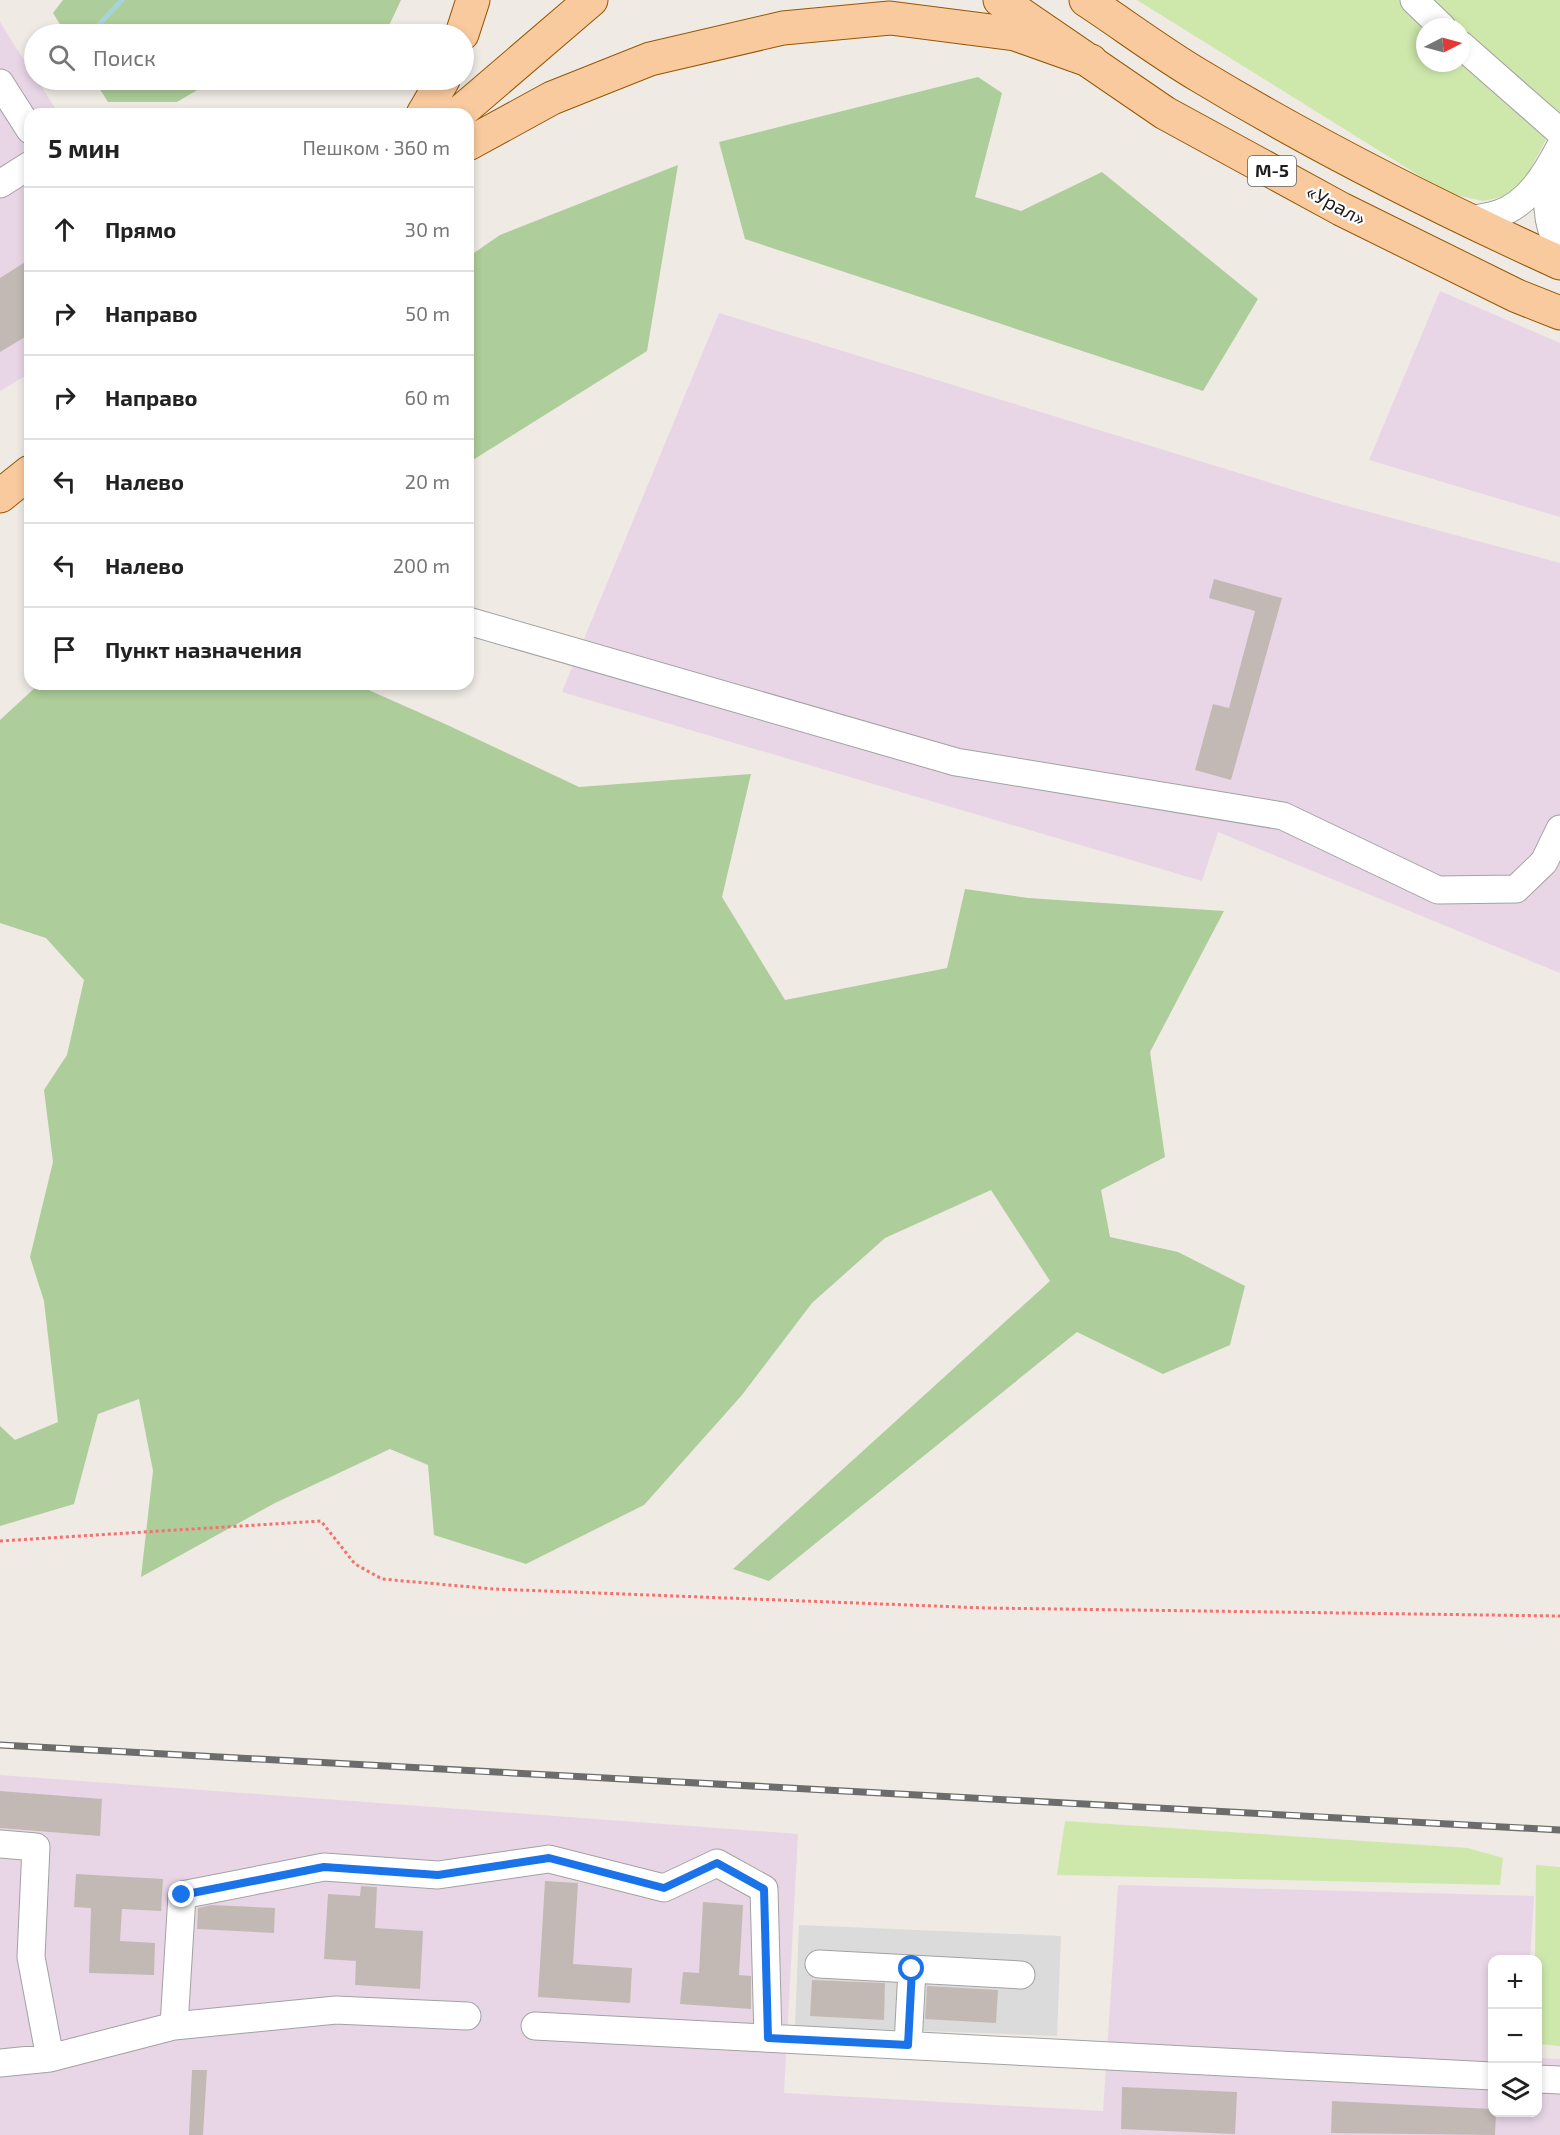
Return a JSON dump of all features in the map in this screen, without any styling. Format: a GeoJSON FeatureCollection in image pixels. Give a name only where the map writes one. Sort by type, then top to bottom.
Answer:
{"type":"FeatureCollection","features":[{"type":"Feature","properties":{"kind":"main road"},"geometry":{"type":"LineString","coordinates":[[465,24],[473,0]]}},
{"type":"Feature","properties":{"kind":"main road"},"geometry":{"type":"LineString","coordinates":[[465,108],[591,0]]}},
{"type":"Feature","properties":{"kind":"main road","name":"«Урал»"},"geometry":{"type":"LineString","coordinates":[[1000,0],[1165,113],[1341,209],[1517,296],[1560,313]]}},
{"type":"Feature","properties":{"kind":"main road","name":"М-5"},"geometry":{"type":"LineString","coordinates":[[1086,0],[1199,76],[1363,169],[1466,221],[1560,263]]}},
{"type":"Feature","properties":{"kind":"main road"},"geometry":{"type":"LineString","coordinates":[[474,141],[552,98],[650,59],[783,28],[890,18],[1015,34],[1091,62]]}},
{"type":"Feature","properties":{"kind":"main road"},"geometry":{"type":"LineString","coordinates":[[427,108],[437,90]]}},
{"type":"Feature","properties":{"kind":"main road"},"geometry":{"type":"LineString","coordinates":[[0,496],[24,477]]}},
{"type":"Feature","properties":{"kind":"street"},"geometry":{"type":"LineString","coordinates":[[1414,0],[1433,18]]}},
{"type":"Feature","properties":{"kind":"street"},"geometry":{"type":"LineString","coordinates":[[1470,53],[1560,132]]}},
{"type":"Feature","properties":{"kind":"street"},"geometry":{"type":"LineString","coordinates":[[0,83],[24,121]]}},
{"type":"Feature","properties":{"kind":"street"},"geometry":{"type":"LineString","coordinates":[[1466,221],[1498,214],[1517,205],[1533,189],[1556,156]]}},
{"type":"Feature","properties":{"kind":"street"},"geometry":{"type":"LineString","coordinates":[[1556,156],[1546,198],[1549,224],[1560,248]]}},
{"type":"Feature","properties":{"kind":"street"},"geometry":{"type":"LineString","coordinates":[[0,184],[24,169]]}},
{"type":"Feature","properties":{"kind":"street"},"geometry":{"type":"LineString","coordinates":[[474,623],[956,762],[1284,816],[1438,890],[1516,889],[1544,862],[1560,829]]}},
{"type":"Feature","properties":{"kind":"street"},"geometry":{"type":"LineString","coordinates":[[0,1844],[36,1847],[31,1957],[50,2058]]}},
{"type":"Feature","properties":{"kind":"street"},"geometry":{"type":"LineString","coordinates":[[174,2026],[182,1895],[324,1867],[438,1875],[549,1858],[664,1888],[717,1863],[764,1889],[768,2038]]}},
{"type":"Feature","properties":{"kind":"street"},"geometry":{"type":"LineString","coordinates":[[819,1964],[1020,1975]]}},
{"type":"Feature","properties":{"kind":"street"},"geometry":{"type":"LineString","coordinates":[[908,2045],[912,1969]]}},
{"type":"Feature","properties":{"kind":"street"},"geometry":{"type":"LineString","coordinates":[[0,2064],[50,2058],[174,2026],[336,2010],[467,2016]]}},
{"type":"Feature","properties":{"kind":"street"},"geometry":{"type":"LineString","coordinates":[[535,2026],[1488,2076]]}},
{"type":"Feature","properties":{"kind":"street"},"geometry":{"type":"LineString","coordinates":[[1542,2079],[1560,2080]]}},
{"type":"Feature","properties":{"kind":"path"},"geometry":{"type":"LineString","coordinates":[[0,1541],[321,1521],[354,1564],[382,1579],[494,1589],[986,1608],[1560,1616]]}},
{"type":"Feature","properties":{"kind":"shaded area"},"geometry":{"type":"Polygon","coordinates":[[[0,22],[24,60],[24,90],[43,90],[55,108],[24,108],[24,377],[0,391],[0,22]]]}},
{"type":"Feature","properties":{"kind":"shaded area"},"geometry":{"type":"Polygon","coordinates":[[[1440,291],[1560,343],[1560,517],[1369,460],[1440,291]]]}},
{"type":"Feature","properties":{"kind":"shaded area"},"geometry":{"type":"Polygon","coordinates":[[[719,313],[1336,503],[1560,563],[1560,973],[1218,832],[1202,881],[562,692],[719,313]]]}},
{"type":"Feature","properties":{"kind":"shaded area"},"geometry":{"type":"Polygon","coordinates":[[[0,1775],[798,1834],[784,2093],[1103,2111],[1118,1885],[1534,1896],[1530,1955],[1488,1955],[1488,2117],[1542,2117],[1542,2058],[1560,2059],[1560,2135],[0,2135],[0,1775]]]}},
{"type":"Feature","properties":{"kind":"shaded area"},"geometry":{"type":"Polygon","coordinates":[[[799,1925],[1061,1936],[1057,2036],[795,2026],[799,1925]]]}},
{"type":"Feature","properties":{"kind":"green space"},"geometry":{"type":"Polygon","coordinates":[[[63,0],[401,0],[390,24],[60,24],[53,13],[63,0]]]}},
{"type":"Feature","properties":{"kind":"green space"},"geometry":{"type":"Polygon","coordinates":[[[1137,0],[1560,0],[1560,114],[1522,184],[1501,197],[1483,201],[1447,193],[1137,0]]]}},
{"type":"Feature","properties":{"kind":"green space"},"geometry":{"type":"Polygon","coordinates":[[[978,77],[1002,93],[975,197],[1021,211],[1102,172],[1258,299],[1203,391],[745,239],[719,142],[978,77]]]}},
{"type":"Feature","properties":{"kind":"green space"},"geometry":{"type":"Polygon","coordinates":[[[100,90],[197,90],[177,102],[108,102],[100,90]]]}},
{"type":"Feature","properties":{"kind":"green space"},"geometry":{"type":"Polygon","coordinates":[[[678,165],[647,351],[474,459],[474,253],[500,235],[678,165]]]}},
{"type":"Feature","properties":{"kind":"green space"},"geometry":{"type":"Polygon","coordinates":[[[32,690],[369,690],[579,787],[751,774],[722,897],[785,1000],[947,968],[965,889],[1028,898],[1224,911],[1150,1052],[1165,1157],[1101,1190],[1110,1237],[1178,1252],[1245,1286],[1230,1345],[1163,1374],[1077,1332],[769,1581],[733,1569],[1050,1281],[991,1190],[885,1238],[812,1303],[742,1395],[644,1505],[526,1564],[434,1535],[428,1465],[390,1449],[275,1503],[141,1577],[153,1471],[139,1399],[98,1414],[74,1504],[0,1526],[0,1426],[15,1440],[58,1422],[44,1301],[30,1257],[53,1162],[44,1090],[67,1055],[84,980],[46,938],[0,923],[0,720],[32,690]]]}},
{"type":"Feature","properties":{"kind":"green space"},"geometry":{"type":"Polygon","coordinates":[[[1065,1821],[1468,1848],[1503,1858],[1500,1885],[1057,1875],[1065,1821]]]}},
{"type":"Feature","properties":{"kind":"green space"},"geometry":{"type":"Polygon","coordinates":[[[1536,1865],[1560,1867],[1560,2046],[1542,2044],[1542,1955],[1535,1955],[1536,1865]]]}},
{"type":"Feature","properties":{"kind":"building"},"geometry":{"type":"Polygon","coordinates":[[[24,263],[24,338],[0,352],[0,278],[24,263]]]}},
{"type":"Feature","properties":{"kind":"building"},"geometry":{"type":"Polygon","coordinates":[[[1214,579],[1282,598],[1231,780],[1195,770],[1213,704],[1229,708],[1255,611],[1209,598],[1214,579]]]}},
{"type":"Feature","properties":{"kind":"building"},"geometry":{"type":"Polygon","coordinates":[[[0,1791],[102,1799],[100,1836],[0,1828],[0,1791]]]}},
{"type":"Feature","properties":{"kind":"building"},"geometry":{"type":"Polygon","coordinates":[[[76,1874],[163,1879],[161,1911],[122,1909],[120,1941],[155,1943],[154,1975],[89,1973],[91,1908],[74,1907],[76,1874]]]}},
{"type":"Feature","properties":{"kind":"building"},"geometry":{"type":"Polygon","coordinates":[[[545,1881],[578,1883],[573,1964],[632,1968],[630,2003],[538,1997],[545,1881]]]}},
{"type":"Feature","properties":{"kind":"building"},"geometry":{"type":"Polygon","coordinates":[[[361,1886],[377,1887],[375,1928],[423,1931],[420,1989],[355,1985],[356,1961],[324,1959],[328,1894],[360,1896],[361,1886]]]}},
{"type":"Feature","properties":{"kind":"building"},"geometry":{"type":"Polygon","coordinates":[[[703,1902],[743,1905],[739,1975],[751,1976],[751,2009],[680,2004],[683,1972],[699,1973],[703,1902]]]}},
{"type":"Feature","properties":{"kind":"building"},"geometry":{"type":"Polygon","coordinates":[[[211,1905],[275,1908],[274,1933],[197,1929],[198,1908],[211,1905]]]}},
{"type":"Feature","properties":{"kind":"building"},"geometry":{"type":"Polygon","coordinates":[[[812,1980],[885,1983],[884,2020],[810,2016],[812,1980]]]}},
{"type":"Feature","properties":{"kind":"building"},"geometry":{"type":"Polygon","coordinates":[[[927,1986],[998,1990],[996,2023],[925,2019],[927,1986]]]}},
{"type":"Feature","properties":{"kind":"building"},"geometry":{"type":"Polygon","coordinates":[[[192,2070],[207,2070],[203,2135],[189,2135],[192,2070]]]}},
{"type":"Feature","properties":{"kind":"building"},"geometry":{"type":"Polygon","coordinates":[[[1122,2087],[1237,2092],[1235,2134],[1121,2129],[1122,2087]]]}},
{"type":"Feature","properties":{"kind":"building"},"geometry":{"type":"Polygon","coordinates":[[[1332,2101],[1488,2109],[1488,2117],[1496,2117],[1495,2135],[1331,2133],[1332,2101]]]}},
{"type":"Feature","properties":{"kind":"waterway"},"geometry":{"type":"LineString","coordinates":[[99,24],[122,0]]}},
{"type":"Feature","properties":{"kind":"railway"},"geometry":{"type":"LineString","coordinates":[[0,1745],[1560,1830]]}},
{"type":"Feature","properties":{"kind":"route"},"geometry":{"type":"LineString","coordinates":[[182,1895],[324,1867],[438,1875],[549,1858],[664,1888],[717,1863],[764,1889],[768,2038],[908,2045],[912,1969]]}}]}
